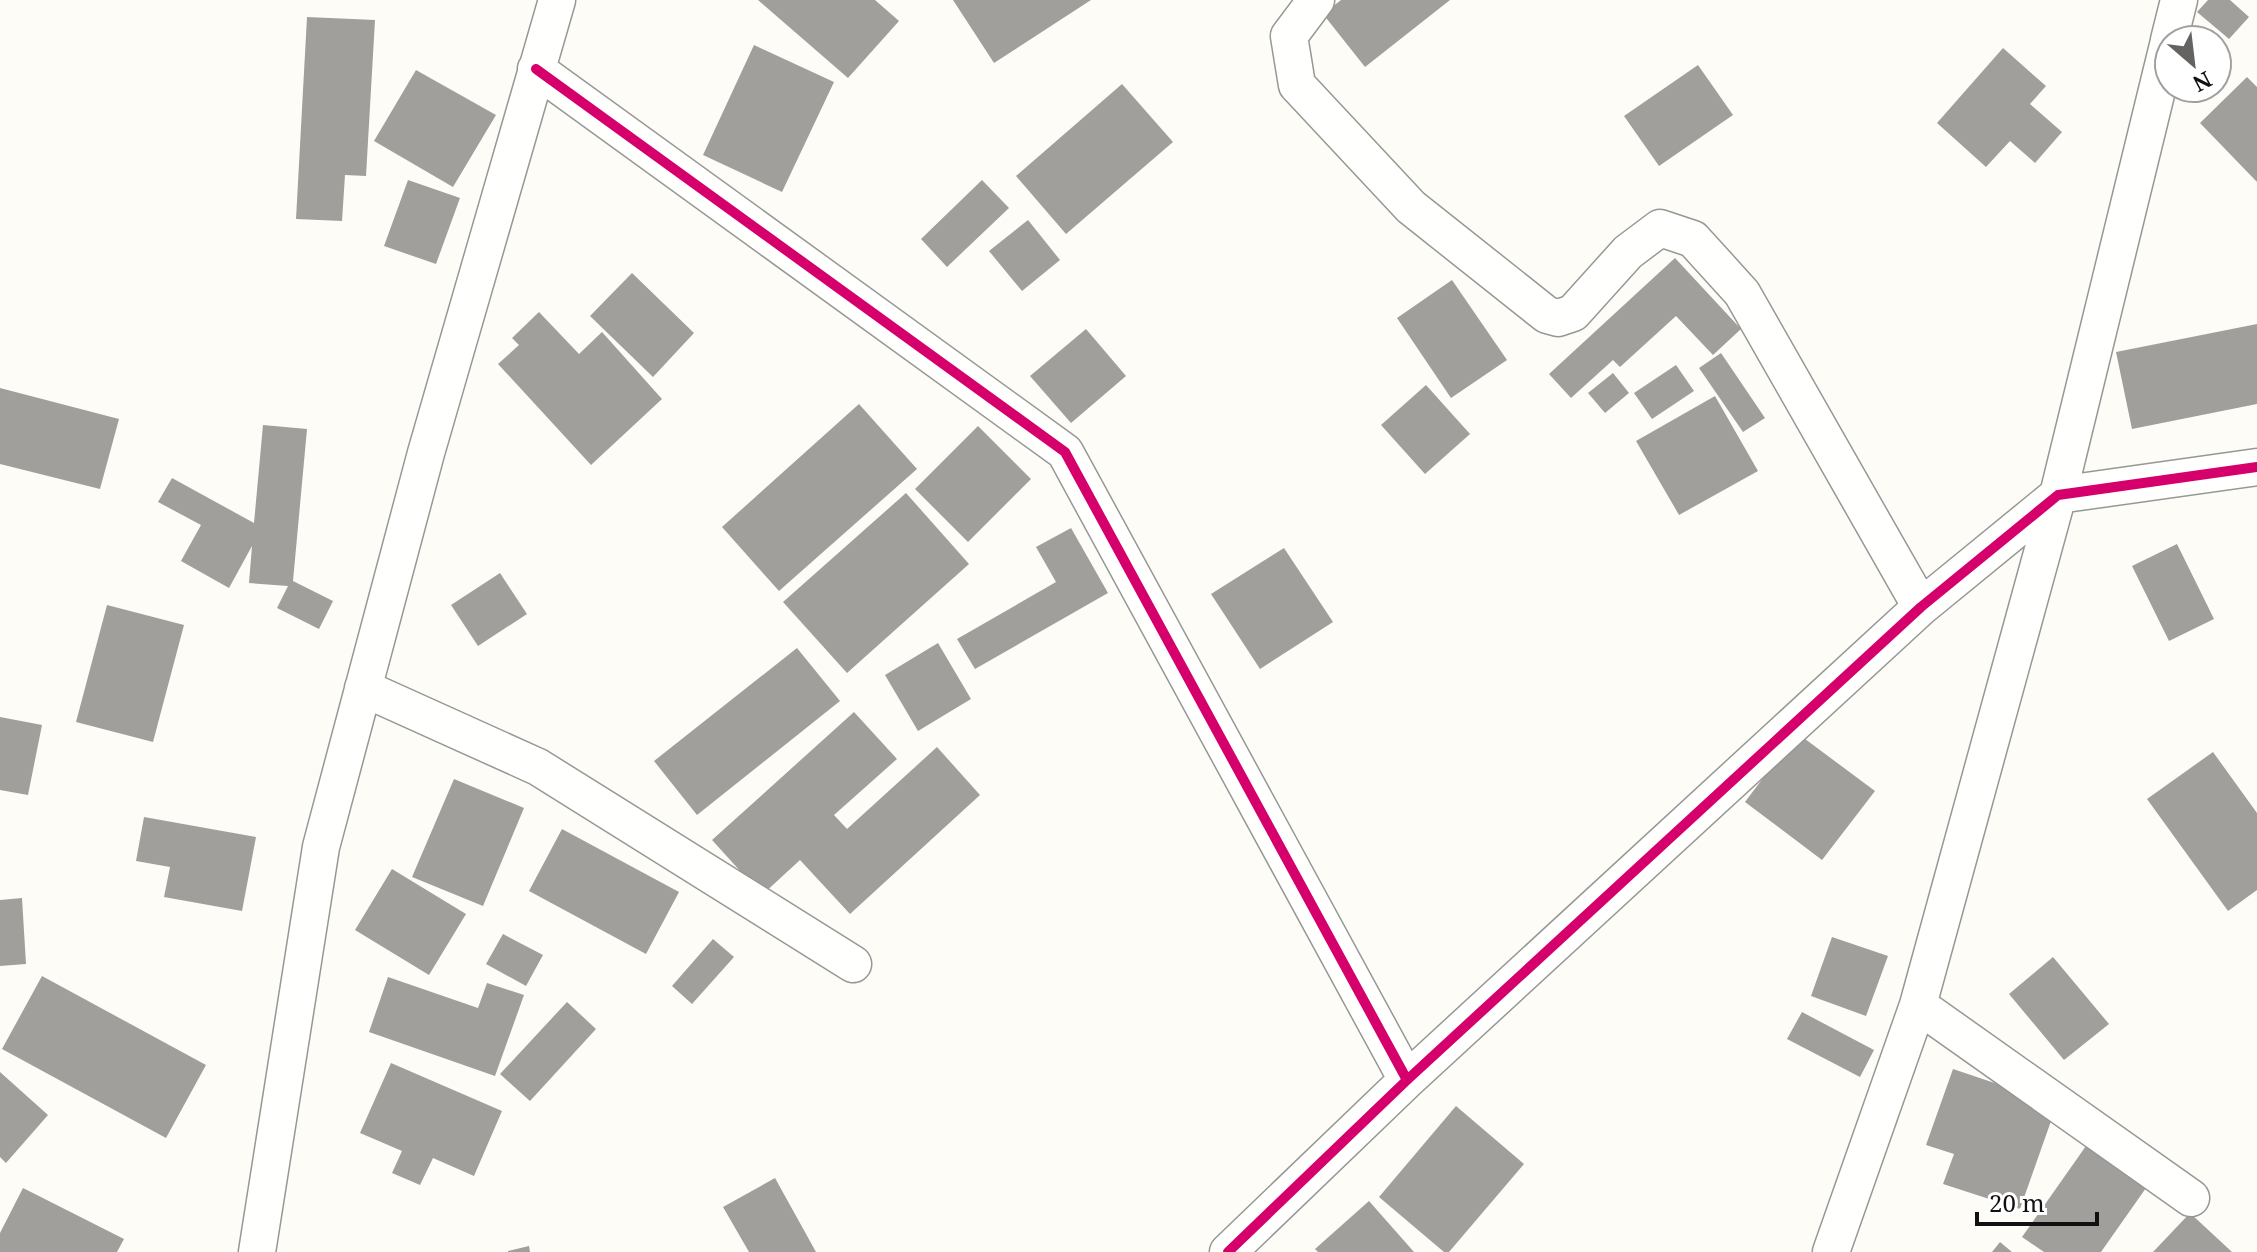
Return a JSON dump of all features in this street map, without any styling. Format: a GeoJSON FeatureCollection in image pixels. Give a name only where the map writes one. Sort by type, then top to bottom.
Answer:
{"type":"FeatureCollection","features":[{"type":"Feature","properties":{"kind":"street"},"geometry":{"type":"LineString","coordinates":[[257,1252],[321,847],[557,0]]}},
{"type":"Feature","properties":{"kind":"street"},"geometry":{"type":"LineString","coordinates":[[1316,0],[1289,36],[1297,85],[1411,207],[1547,315],[1558,318],[1573,313],[1628,252],[1660,228],[1693,239],[1742,293],[1921,607]]}},
{"type":"Feature","properties":{"kind":"street"},"geometry":{"type":"LineString","coordinates":[[2173,24],[2179,0]]}},
{"type":"Feature","properties":{"kind":"street"},"geometry":{"type":"LineString","coordinates":[[536,69],[1065,452],[1407,1080]]}},
{"type":"Feature","properties":{"kind":"street"},"geometry":{"type":"LineString","coordinates":[[1831,1252],[1918,1005],[2058,495],[2154,104]]}},
{"type":"Feature","properties":{"kind":"street"},"geometry":{"type":"LineString","coordinates":[[1228,1252],[1407,1080],[1921,607],[2058,495],[2257,467]]}},
{"type":"Feature","properties":{"kind":"street"},"geometry":{"type":"LineString","coordinates":[[363,688],[538,767],[853,964]]}},
{"type":"Feature","properties":{"kind":"street"},"geometry":{"type":"LineString","coordinates":[[1918,1005],[2191,1198]]}},
{"type":"Feature","properties":{"kind":"building"},"geometry":{"type":"Polygon","coordinates":[[[758,0],[875,0],[899,21],[848,78],[758,0]]]}},
{"type":"Feature","properties":{"kind":"building"},"geometry":{"type":"Polygon","coordinates":[[[953,0],[1091,0],[994,63],[953,0]]]}},
{"type":"Feature","properties":{"kind":"building"},"geometry":{"type":"Polygon","coordinates":[[[1341,0],[1450,0],[1365,67],[1323,14],[1341,0]]]}},
{"type":"Feature","properties":{"kind":"building"},"geometry":{"type":"Polygon","coordinates":[[[2208,0],[2230,0],[2249,17],[2233,35],[2233,24],[2211,24],[2197,12],[2208,0]]]}},
{"type":"Feature","properties":{"kind":"building"},"geometry":{"type":"Polygon","coordinates":[[[307,17],[375,20],[366,176],[345,175],[342,221],[296,219],[307,17]]]}},
{"type":"Feature","properties":{"kind":"building"},"geometry":{"type":"Polygon","coordinates":[[[754,45],[834,82],[782,192],[703,155],[754,45]]]}},
{"type":"Feature","properties":{"kind":"building"},"geometry":{"type":"Polygon","coordinates":[[[2003,48],[2046,86],[2030,104],[2062,132],[2035,163],[2010,141],[1986,167],[1937,123],[2003,48]]]}},
{"type":"Feature","properties":{"kind":"building"},"geometry":{"type":"Polygon","coordinates":[[[1698,65],[1733,115],[1659,166],[1624,116],[1698,65]]]}},
{"type":"Feature","properties":{"kind":"building"},"geometry":{"type":"Polygon","coordinates":[[[416,70],[496,115],[453,187],[374,141],[416,70]]]}},
{"type":"Feature","properties":{"kind":"building"},"geometry":{"type":"Polygon","coordinates":[[[2247,77],[2257,87],[2257,182],[2200,123],[2219,104],[2233,104],[2233,91],[2247,77]]]}},
{"type":"Feature","properties":{"kind":"building"},"geometry":{"type":"Polygon","coordinates":[[[1122,84],[1173,142],[1066,234],[1016,176],[1122,84]]]}},
{"type":"Feature","properties":{"kind":"building"},"geometry":{"type":"Polygon","coordinates":[[[408,180],[460,198],[436,264],[384,246],[408,180]]]}},
{"type":"Feature","properties":{"kind":"building"},"geometry":{"type":"Polygon","coordinates":[[[982,180],[1009,208],[947,267],[921,239],[982,180]]]}},
{"type":"Feature","properties":{"kind":"building"},"geometry":{"type":"Polygon","coordinates":[[[1028,220],[1060,260],[1022,291],[989,251],[1028,220]]]}},
{"type":"Feature","properties":{"kind":"building"},"geometry":{"type":"Polygon","coordinates":[[[1675,258],[1741,329],[1713,355],[1676,316],[1620,367],[1613,360],[1571,398],[1549,374],[1675,258]]]}},
{"type":"Feature","properties":{"kind":"building"},"geometry":{"type":"Polygon","coordinates":[[[632,273],[694,333],[653,377],[590,316],[632,273]]]}},
{"type":"Feature","properties":{"kind":"building"},"geometry":{"type":"Polygon","coordinates":[[[1452,280],[1507,360],[1451,398],[1397,318],[1452,280]]]}},
{"type":"Feature","properties":{"kind":"building"},"geometry":{"type":"Polygon","coordinates":[[[539,312],[579,354],[602,332],[662,399],[591,465],[498,364],[519,345],[512,338],[539,312]]]}},
{"type":"Feature","properties":{"kind":"building"},"geometry":{"type":"Polygon","coordinates":[[[2257,324],[2257,404],[2132,429],[2116,352],[2257,324]]]}},
{"type":"Feature","properties":{"kind":"building"},"geometry":{"type":"Polygon","coordinates":[[[1086,329],[1126,376],[1071,423],[1030,376],[1086,329]]]}},
{"type":"Feature","properties":{"kind":"building"},"geometry":{"type":"Polygon","coordinates":[[[1721,353],[1765,418],[1743,432],[1699,368],[1721,353]]]}},
{"type":"Feature","properties":{"kind":"building"},"geometry":{"type":"Polygon","coordinates":[[[1676,365],[1694,391],[1652,419],[1634,393],[1676,365]]]}},
{"type":"Feature","properties":{"kind":"building"},"geometry":{"type":"Polygon","coordinates":[[[1613,373],[1629,393],[1605,413],[1588,393],[1613,373]]]}},
{"type":"Feature","properties":{"kind":"building"},"geometry":{"type":"Polygon","coordinates":[[[1426,385],[1470,434],[1425,474],[1381,425],[1426,385]]]}},
{"type":"Feature","properties":{"kind":"building"},"geometry":{"type":"Polygon","coordinates":[[[0,388],[119,419],[100,489],[0,464],[0,388]]]}},
{"type":"Feature","properties":{"kind":"building"},"geometry":{"type":"Polygon","coordinates":[[[1715,396],[1758,471],[1679,515],[1636,441],[1715,396]]]}},
{"type":"Feature","properties":{"kind":"building"},"geometry":{"type":"Polygon","coordinates":[[[859,404],[917,469],[779,591],[722,527],[859,404]]]}},
{"type":"Feature","properties":{"kind":"building"},"geometry":{"type":"Polygon","coordinates":[[[263,425],[307,429],[293,581],[333,601],[319,629],[277,608],[288,586],[249,583],[252,546],[229,588],[181,561],[201,525],[158,502],[172,478],[254,523],[263,425]]]}},
{"type":"Feature","properties":{"kind":"building"},"geometry":{"type":"Polygon","coordinates":[[[978,426],[1031,479],[968,542],[915,489],[978,426]]]}},
{"type":"Feature","properties":{"kind":"building"},"geometry":{"type":"Polygon","coordinates":[[[906,493],[969,564],[847,673],[783,602],[906,493]]]}},
{"type":"Feature","properties":{"kind":"building"},"geometry":{"type":"Polygon","coordinates":[[[1071,528],[1108,593],[975,669],[957,639],[1056,582],[1036,547],[1071,528]]]}},
{"type":"Feature","properties":{"kind":"building"},"geometry":{"type":"Polygon","coordinates":[[[2177,544],[2214,619],[2169,641],[2132,566],[2177,544]]]}},
{"type":"Feature","properties":{"kind":"building"},"geometry":{"type":"Polygon","coordinates":[[[1284,548],[1333,622],[1260,669],[1211,594],[1284,548]]]}},
{"type":"Feature","properties":{"kind":"building"},"geometry":{"type":"Polygon","coordinates":[[[500,573],[527,614],[478,646],[451,605],[500,573]]]}},
{"type":"Feature","properties":{"kind":"building"},"geometry":{"type":"Polygon","coordinates":[[[107,605],[184,625],[153,742],[76,722],[107,605]]]}},
{"type":"Feature","properties":{"kind":"building"},"geometry":{"type":"Polygon","coordinates":[[[938,643],[971,699],[918,731],[885,675],[938,643]]]}},
{"type":"Feature","properties":{"kind":"building"},"geometry":{"type":"Polygon","coordinates":[[[797,648],[840,701],[697,815],[654,761],[797,648]]]}},
{"type":"Feature","properties":{"kind":"building"},"geometry":{"type":"Polygon","coordinates":[[[854,712],[897,759],[834,815],[847,829],[937,747],[980,795],[850,914],[800,860],[762,895],[712,840],[854,712]]]}},
{"type":"Feature","properties":{"kind":"building"},"geometry":{"type":"Polygon","coordinates":[[[0,717],[42,725],[28,795],[0,790],[0,717]]]}},
{"type":"Feature","properties":{"kind":"building"},"geometry":{"type":"Polygon","coordinates":[[[1797,733],[1875,791],[1822,860],[1745,802],[1797,733]]]}},
{"type":"Feature","properties":{"kind":"building"},"geometry":{"type":"Polygon","coordinates":[[[2213,752],[2257,813],[2257,890],[2228,911],[2147,799],[2213,752]]]}},
{"type":"Feature","properties":{"kind":"building"},"geometry":{"type":"Polygon","coordinates":[[[454,779],[524,808],[483,906],[412,877],[454,779]]]}},
{"type":"Feature","properties":{"kind":"building"},"geometry":{"type":"Polygon","coordinates":[[[144,817],[256,837],[242,911],[164,897],[170,867],[136,861],[144,817]]]}},
{"type":"Feature","properties":{"kind":"building"},"geometry":{"type":"Polygon","coordinates":[[[562,829],[679,892],[646,954],[529,891],[562,829]]]}},
{"type":"Feature","properties":{"kind":"building"},"geometry":{"type":"Polygon","coordinates":[[[392,869],[466,914],[429,975],[355,930],[392,869]]]}},
{"type":"Feature","properties":{"kind":"building"},"geometry":{"type":"Polygon","coordinates":[[[22,898],[26,964],[0,966],[0,900],[22,898]]]}},
{"type":"Feature","properties":{"kind":"building"},"geometry":{"type":"Polygon","coordinates":[[[503,934],[543,955],[526,986],[486,964],[503,934]]]}},
{"type":"Feature","properties":{"kind":"building"},"geometry":{"type":"Polygon","coordinates":[[[1832,937],[1888,956],[1866,1016],[1811,996],[1832,937]]]}},
{"type":"Feature","properties":{"kind":"building"},"geometry":{"type":"Polygon","coordinates":[[[713,939],[734,957],[692,1004],[672,986],[713,939]]]}},
{"type":"Feature","properties":{"kind":"building"},"geometry":{"type":"Polygon","coordinates":[[[2053,957],[2109,1024],[2064,1060],[2009,994],[2053,957]]]}},
{"type":"Feature","properties":{"kind":"building"},"geometry":{"type":"Polygon","coordinates":[[[42,976],[206,1065],[166,1138],[2,1049],[42,976]]]}},
{"type":"Feature","properties":{"kind":"building"},"geometry":{"type":"Polygon","coordinates":[[[388,977],[478,1008],[487,983],[524,995],[495,1076],[369,1032],[388,977]]]}},
{"type":"Feature","properties":{"kind":"building"},"geometry":{"type":"Polygon","coordinates":[[[567,1002],[596,1029],[530,1101],[500,1074],[567,1002]]]}},
{"type":"Feature","properties":{"kind":"building"},"geometry":{"type":"Polygon","coordinates":[[[1802,1012],[1874,1050],[1860,1077],[1787,1039],[1802,1012]]]}},
{"type":"Feature","properties":{"kind":"building"},"geometry":{"type":"Polygon","coordinates":[[[391,1063],[502,1111],[474,1176],[433,1158],[420,1185],[392,1173],[402,1151],[360,1133],[391,1063]]]}},
{"type":"Feature","properties":{"kind":"building"},"geometry":{"type":"Polygon","coordinates":[[[1953,1069],[2057,1104],[2020,1209],[1943,1184],[1954,1154],[1926,1145],[1953,1069]]]}},
{"type":"Feature","properties":{"kind":"building"},"geometry":{"type":"Polygon","coordinates":[[[0,1072],[48,1115],[6,1163],[0,1157],[0,1072]]]}},
{"type":"Feature","properties":{"kind":"building"},"geometry":{"type":"Polygon","coordinates":[[[1456,1106],[1524,1164],[1449,1252],[1444,1252],[1379,1197],[1456,1106]]]}},
{"type":"Feature","properties":{"kind":"building"},"geometry":{"type":"Polygon","coordinates":[[[2093,1136],[2153,1178],[2101,1252],[2044,1252],[2022,1237],[2093,1136]]]}},
{"type":"Feature","properties":{"kind":"building"},"geometry":{"type":"Polygon","coordinates":[[[775,1178],[816,1252],[749,1252],[723,1207],[775,1178]]]}},
{"type":"Feature","properties":{"kind":"building"},"geometry":{"type":"Polygon","coordinates":[[[23,1188],[124,1239],[117,1252],[0,1252],[0,1233],[23,1188]]]}},
{"type":"Feature","properties":{"kind":"building"},"geometry":{"type":"Polygon","coordinates":[[[1369,1201],[1414,1252],[1318,1252],[1315,1249],[1369,1201]]]}},
{"type":"Feature","properties":{"kind":"building"},"geometry":{"type":"Polygon","coordinates":[[[2190,1213],[2232,1252],[2153,1252],[2190,1213]]]}},
{"type":"Feature","properties":{"kind":"building"},"geometry":{"type":"Polygon","coordinates":[[[2000,1242],[2012,1252],[1992,1252],[2000,1242]]]}},
{"type":"Feature","properties":{"kind":"building"},"geometry":{"type":"Polygon","coordinates":[[[529,1246],[530,1252],[508,1252],[508,1251],[529,1246]]]}},
{"type":"Feature","properties":{"kind":"cycle path"},"geometry":{"type":"LineString","coordinates":[[536,69],[1065,452],[1407,1080]]}},
{"type":"Feature","properties":{"kind":"cycle path"},"geometry":{"type":"LineString","coordinates":[[1228,1252],[1407,1080],[1921,607],[2058,495],[2257,467]]}}]}
